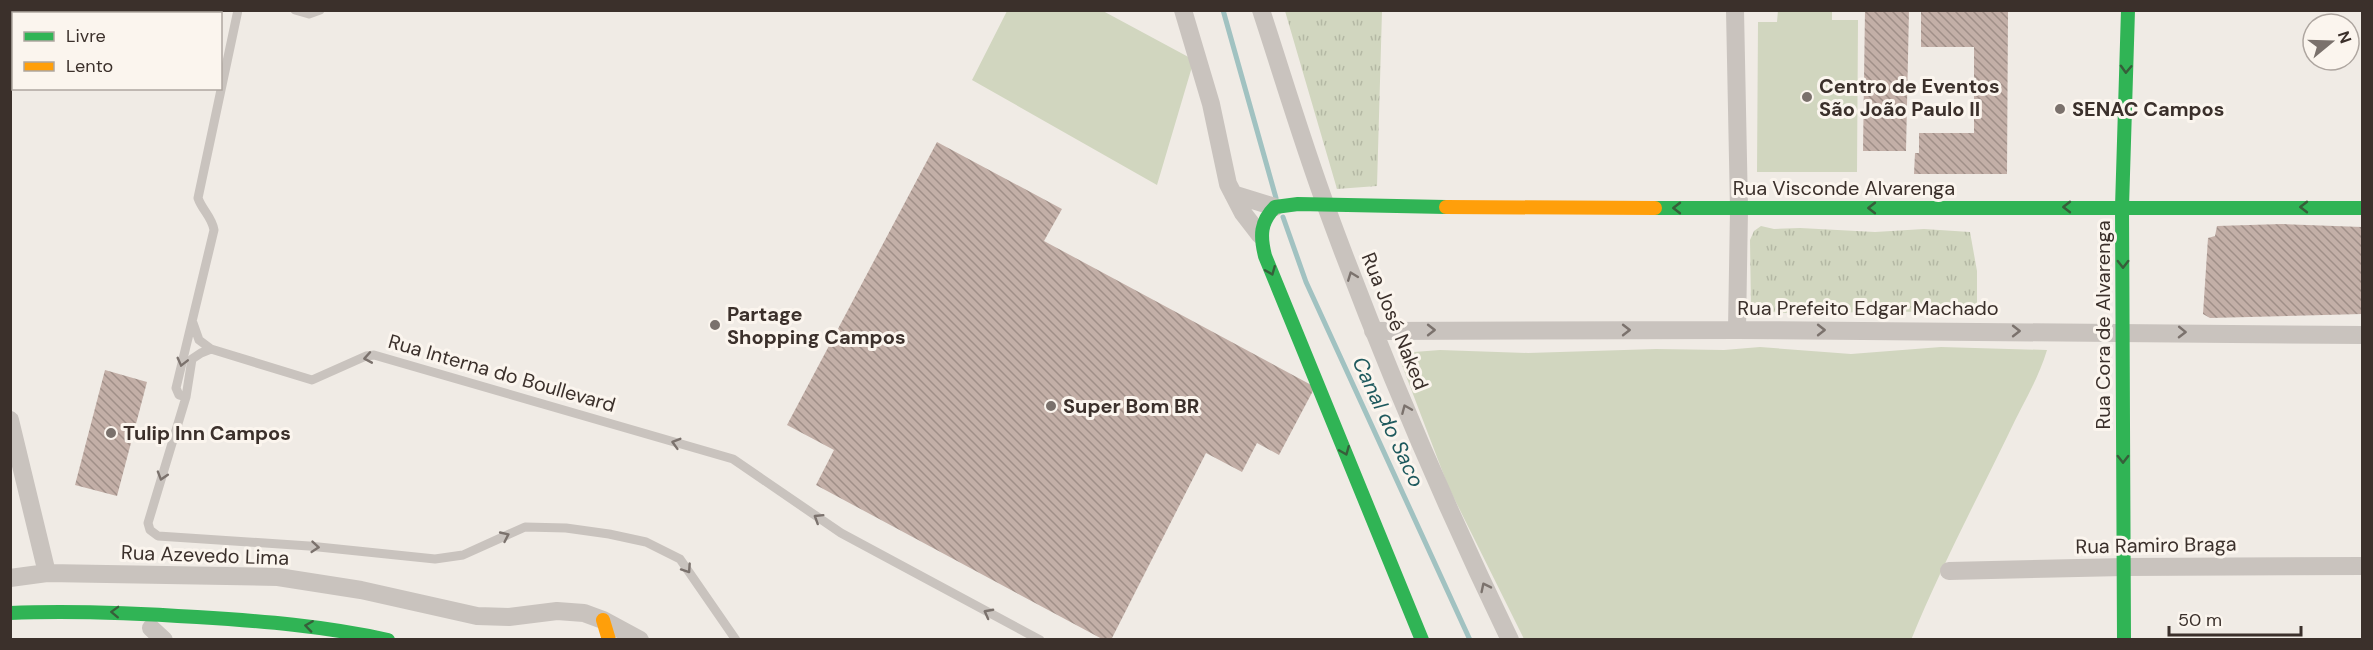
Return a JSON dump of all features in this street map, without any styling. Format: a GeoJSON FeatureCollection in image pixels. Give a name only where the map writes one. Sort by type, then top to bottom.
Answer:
{"type":"FeatureCollection","features":[{"type":"Feature","properties":{"kind":"main road","name":"Rua Cora de Alvarenga"},"geometry":{"type":"LineString","coordinates":[[2124,639],[2122,207],[2128,10]]}},
{"type":"Feature","properties":{"kind":"main road","name":"Rua Visconde Alvarenga"},"geometry":{"type":"LineString","coordinates":[[1275,207],[1298,204],[1739,209],[2362,208]]}},
{"type":"Feature","properties":{"kind":"main road"},"geometry":{"type":"LineString","coordinates":[[1275,207],[1265,219],[1260,235],[1265,256],[1422,639]]}},
{"type":"Feature","properties":{"kind":"main road"},"geometry":{"type":"LineString","coordinates":[[10,613],[54,610],[123,612],[295,623],[388,639]]}},
{"type":"Feature","properties":{"kind":"main road"},"geometry":{"type":"LineString","coordinates":[[603,620],[609,639]]}},
{"type":"Feature","properties":{"kind":"street"},"geometry":{"type":"LineString","coordinates":[[1183,10],[1211,104],[1228,184],[1243,213],[1260,235]]}},
{"type":"Feature","properties":{"kind":"street","name":"Rua José Naked"},"geometry":{"type":"LineString","coordinates":[[1261,10],[1326,206],[1373,331],[1462,540],[1510,639]]}},
{"type":"Feature","properties":{"kind":"street"},"geometry":{"type":"LineString","coordinates":[[1735,10],[1739,209],[1737,330]]}},
{"type":"Feature","properties":{"kind":"street"},"geometry":{"type":"LineString","coordinates":[[1233,195],[1275,207]]}},
{"type":"Feature","properties":{"kind":"street","name":"Rua Prefeito Edgar Machado"},"geometry":{"type":"LineString","coordinates":[[1373,331],[2123,331],[2362,334]]}},
{"type":"Feature","properties":{"kind":"street"},"geometry":{"type":"LineString","coordinates":[[10,420],[47,573]]}},
{"type":"Feature","properties":{"kind":"street","name":"Rua Ramiro Braga"},"geometry":{"type":"LineString","coordinates":[[1949,571],[2124,567],[2362,566]]}},
{"type":"Feature","properties":{"kind":"street","name":"Rua Azevedo Lima"},"geometry":{"type":"LineString","coordinates":[[10,578],[47,573],[278,577],[361,590],[477,616],[509,617],[557,612],[584,613],[603,620]]}},
{"type":"Feature","properties":{"kind":"street"},"geometry":{"type":"LineString","coordinates":[[603,620],[640,639]]}},
{"type":"Feature","properties":{"kind":"lane"},"geometry":{"type":"LineString","coordinates":[[222,85],[238,10]]}},
{"type":"Feature","properties":{"kind":"lane"},"geometry":{"type":"LineString","coordinates":[[295,10],[309,14],[320,10]]}},
{"type":"Feature","properties":{"kind":"lane"},"geometry":{"type":"LineString","coordinates":[[186,397],[179,395],[176,388],[214,230],[213,221],[200,205],[198,198],[221,90]]}},
{"type":"Feature","properties":{"kind":"lane"},"geometry":{"type":"LineString","coordinates":[[192,320],[199,340],[211,350]]}},
{"type":"Feature","properties":{"kind":"lane"},"geometry":{"type":"LineString","coordinates":[[211,350],[192,359],[186,397],[148,523],[150,530],[158,536],[309,546],[435,559],[463,555],[525,526],[566,528],[609,534],[646,542],[680,559],[736,639]]}},
{"type":"Feature","properties":{"kind":"lane","name":"Rua Interna do Boullevard"},"geometry":{"type":"LineString","coordinates":[[211,350],[312,380],[366,356],[374,355],[733,459],[841,532],[1040,639]]}},
{"type":"Feature","properties":{"kind":"green space","name":"Centro de Eventos São João Paulo II"},"geometry":{"type":"Polygon","coordinates":[[[1778,10],[1832,11],[1832,20],[1858,20],[1857,172],[1757,172],[1758,22],[1777,22],[1778,10]]]}},
{"type":"Feature","properties":{"kind":"green space"},"geometry":{"type":"Polygon","coordinates":[[[1007,11],[1103,11],[1194,60],[1157,185],[972,80],[1007,11]]]}},
{"type":"Feature","properties":{"kind":"green space"},"geometry":{"type":"Polygon","coordinates":[[[1285,11],[1382,11],[1377,186],[1337,189],[1285,11]]]}},
{"type":"Feature","properties":{"kind":"green space"},"geometry":{"type":"Polygon","coordinates":[[[1761,226],[1774,229],[1875,232],[1924,229],[1970,232],[1977,271],[1977,311],[1779,313],[1751,308],[1750,240],[1754,231],[1761,226]]]}},
{"type":"Feature","properties":{"kind":"green space"},"geometry":{"type":"Polygon","coordinates":[[[1760,347],[1851,354],[1941,347],[2047,350],[2034,382],[1946,561],[1911,640],[1524,639],[1448,486],[1400,360],[1414,352],[1440,350],[1528,353],[1656,349],[1724,350],[1760,347]]]}},
{"type":"Feature","properties":{"kind":"building"},"geometry":{"type":"Polygon","coordinates":[[[1865,10],[1909,10],[1906,151],[1863,151],[1865,10]]]}},
{"type":"Feature","properties":{"kind":"building"},"geometry":{"type":"Polygon","coordinates":[[[1921,10],[2008,11],[2007,174],[1914,174],[1915,153],[1919,153],[1919,133],[1974,133],[1974,47],[1921,47],[1921,10]]]}},
{"type":"Feature","properties":{"kind":"building","name":"Super Bom BR"},"geometry":{"type":"Polygon","coordinates":[[[937,142],[1062,209],[1044,241],[1315,387],[1279,455],[1257,443],[1242,472],[1206,453],[1111,640],[1104,640],[816,485],[834,450],[787,425],[937,142]]]}},
{"type":"Feature","properties":{"kind":"building"},"geometry":{"type":"Polygon","coordinates":[[[2282,224],[2362,227],[2362,314],[2210,318],[2203,314],[2208,238],[2215,236],[2217,226],[2282,224]]]}},
{"type":"Feature","properties":{"kind":"building","name":"Tulip Inn Campos"},"geometry":{"type":"Polygon","coordinates":[[[105,370],[147,382],[117,496],[75,485],[105,370]]]}},
{"type":"Feature","properties":{"kind":"waterway","name":"Canal do Saco"},"geometry":{"type":"LineString","coordinates":[[1223,10],[1276,198]]}},
{"type":"Feature","properties":{"kind":"waterway","name":"Canal do Saco"},"geometry":{"type":"LineString","coordinates":[[1283,217],[1306,282],[1470,640]]}},
{"type":"Feature","properties":{"kind":"traffic: fast"},"geometry":{"type":"LineString","coordinates":[[2124,640],[2122,207],[2128,10]]}},
{"type":"Feature","properties":{"kind":"traffic: fast"},"geometry":{"type":"LineString","coordinates":[[1422,640],[1265,256],[1262,230],[1266,218],[1275,207],[1298,204],[1446,207]]}},
{"type":"Feature","properties":{"kind":"traffic: fast"},"geometry":{"type":"LineString","coordinates":[[1655,208],[2362,208]]}},
{"type":"Feature","properties":{"kind":"traffic: fast"},"geometry":{"type":"LineString","coordinates":[[10,613],[104,612],[269,622],[388,640]]}},
{"type":"Feature","properties":{"kind":"traffic: slow"},"geometry":{"type":"LineString","coordinates":[[1446,207],[1655,208]]}},
{"type":"Feature","properties":{"kind":"traffic: slow"},"geometry":{"type":"LineString","coordinates":[[603,620],[609,640]]}},
{"type":"Feature","properties":{"kind":"place","name":"Centro de Eventos São João Paulo II"},"geometry":{"type":"Point","coordinates":[1807,97]}},
{"type":"Feature","properties":{"kind":"place","name":"SENAC Campos"},"geometry":{"type":"Point","coordinates":[2060,109]}},
{"type":"Feature","properties":{"kind":"place","name":"Partage Shopping Campos"},"geometry":{"type":"Point","coordinates":[715,325]}},
{"type":"Feature","properties":{"kind":"place","name":"Super Bom BR"},"geometry":{"type":"Point","coordinates":[1051,406]}},
{"type":"Feature","properties":{"kind":"place","name":"Tulip Inn Campos"},"geometry":{"type":"Point","coordinates":[111,433]}}]}
